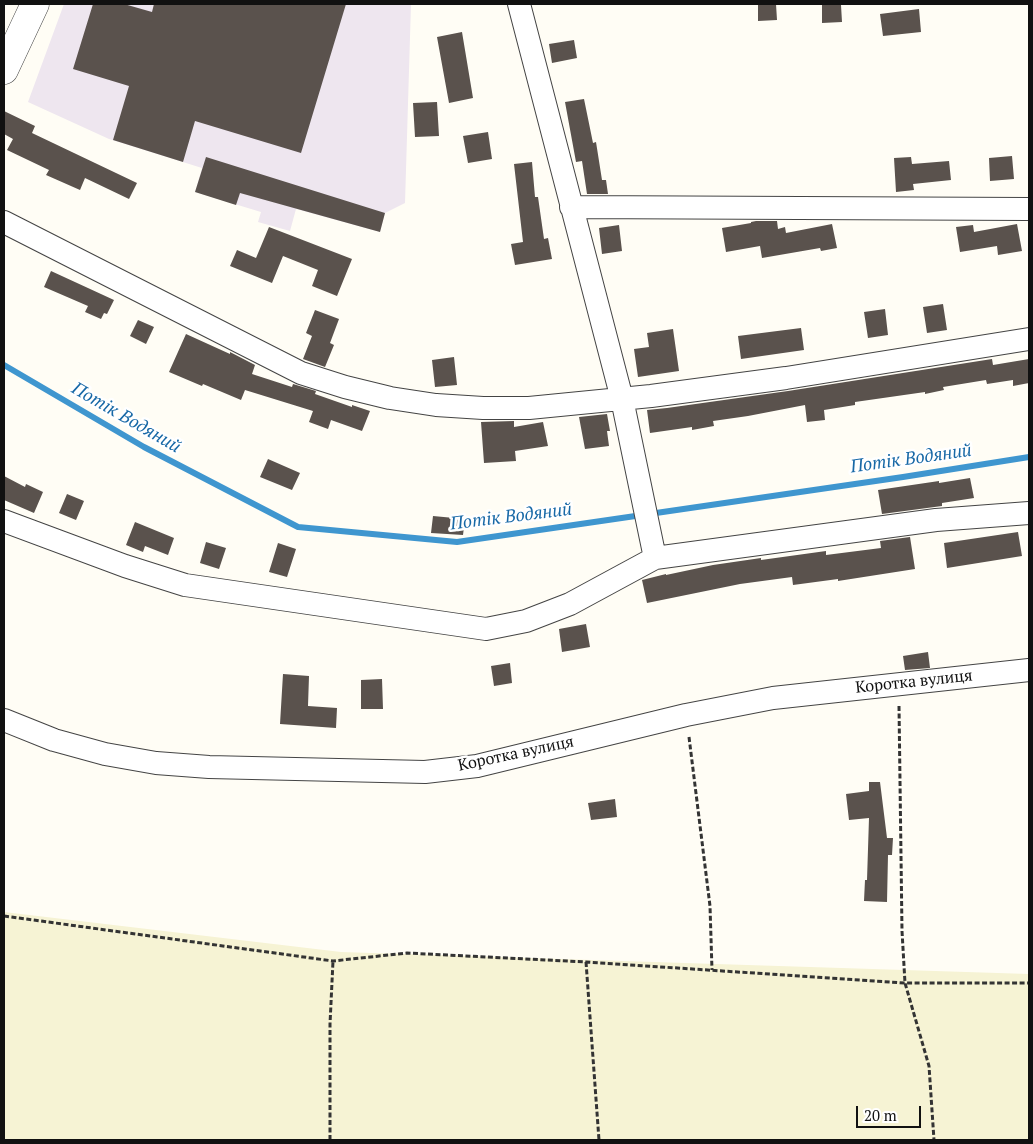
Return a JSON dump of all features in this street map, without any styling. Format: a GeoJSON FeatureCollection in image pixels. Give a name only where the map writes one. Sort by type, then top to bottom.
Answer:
{"type":"FeatureCollection","features":[{"type":"Feature","properties":{"kind":"street"},"geometry":{"type":"LineString","coordinates":[[4,70],[35,4]]}},
{"type":"Feature","properties":{"kind":"street"},"geometry":{"type":"LineString","coordinates":[[519,4],[622,399],[655,558]]}},
{"type":"Feature","properties":{"kind":"street"},"geometry":{"type":"LineString","coordinates":[[571,207],[1029,209]]}},
{"type":"Feature","properties":{"kind":"street"},"geometry":{"type":"LineString","coordinates":[[4,222],[300,373],[390,398],[427,403],[483,408],[529,408],[622,399],[786,378],[1029,339]]}},
{"type":"Feature","properties":{"kind":"street"},"geometry":{"type":"LineString","coordinates":[[4,521],[125,566],[185,585],[486,629],[526,622],[570,604],[655,558],[936,520],[1029,513]]}},
{"type":"Feature","properties":{"kind":"street","name":"Коротка вулиця"},"geometry":{"type":"LineString","coordinates":[[4,720],[54,740],[105,754],[156,763],[209,767],[425,772],[477,766],[686,714],[772,698],[1029,670]]}},
{"type":"Feature","properties":{"kind":"path"},"geometry":{"type":"LineString","coordinates":[[898,683],[902,931],[905,983],[929,1066],[934,1140]]}},
{"type":"Feature","properties":{"kind":"path"},"geometry":{"type":"LineString","coordinates":[[686,714],[710,906],[712,970]]}},
{"type":"Feature","properties":{"kind":"path"},"geometry":{"type":"LineString","coordinates":[[4,916],[333,961],[407,953],[586,962],[905,983],[1029,983]]}},
{"type":"Feature","properties":{"kind":"path"},"geometry":{"type":"LineString","coordinates":[[330,1140],[330,1024],[333,961]]}},
{"type":"Feature","properties":{"kind":"path"},"geometry":{"type":"LineString","coordinates":[[586,962],[599,1140]]}},
{"type":"Feature","properties":{"kind":"shaded area"},"geometry":{"type":"Polygon","coordinates":[[[64,4],[411,4],[405,203],[385,213],[380,232],[296,209],[290,231],[258,222],[261,212],[195,192],[202,168],[109,139],[28,102],[64,4]]]}},
{"type":"Feature","properties":{"kind":"shaded area"},"geometry":{"type":"Polygon","coordinates":[[[4,912],[341,952],[1029,974],[1029,1140],[4,1140],[4,912]]]}},
{"type":"Feature","properties":{"kind":"building"},"geometry":{"type":"Polygon","coordinates":[[[93,4],[124,4],[152,12],[154,4],[346,4],[301,153],[195,121],[183,162],[113,140],[129,86],[73,69],[93,4]]]}},
{"type":"Feature","properties":{"kind":"building"},"geometry":{"type":"Polygon","coordinates":[[[758,4],[776,4],[777,20],[758,21],[758,4]]]}},
{"type":"Feature","properties":{"kind":"building"},"geometry":{"type":"Polygon","coordinates":[[[822,5],[841,5],[842,22],[822,23],[822,5]]]}},
{"type":"Feature","properties":{"kind":"building"},"geometry":{"type":"Polygon","coordinates":[[[919,9],[921,32],[883,36],[880,14],[919,9]]]}},
{"type":"Feature","properties":{"kind":"building"},"geometry":{"type":"Polygon","coordinates":[[[462,32],[473,98],[449,103],[437,37],[462,32]]]}},
{"type":"Feature","properties":{"kind":"building"},"geometry":{"type":"Polygon","coordinates":[[[574,40],[577,58],[552,63],[549,44],[574,40]]]}},
{"type":"Feature","properties":{"kind":"building"},"geometry":{"type":"Polygon","coordinates":[[[584,99],[593,143],[596,142],[602,180],[606,180],[608,194],[587,194],[582,161],[576,162],[565,102],[584,99]]]}},
{"type":"Feature","properties":{"kind":"building"},"geometry":{"type":"Polygon","coordinates":[[[437,102],[439,136],[415,137],[413,103],[437,102]]]}},
{"type":"Feature","properties":{"kind":"building"},"geometry":{"type":"Polygon","coordinates":[[[4,111],[35,126],[32,133],[137,183],[129,199],[85,178],[80,190],[46,175],[49,170],[7,150],[13,139],[4,134],[4,111]]]}},
{"type":"Feature","properties":{"kind":"building"},"geometry":{"type":"Polygon","coordinates":[[[488,132],[492,159],[468,163],[463,136],[488,132]]]}},
{"type":"Feature","properties":{"kind":"building"},"geometry":{"type":"Polygon","coordinates":[[[1012,156],[1014,179],[990,181],[989,158],[1012,156]]]}},
{"type":"Feature","properties":{"kind":"building"},"geometry":{"type":"Polygon","coordinates":[[[206,157],[385,213],[380,232],[240,193],[236,205],[195,192],[206,157]]]}},
{"type":"Feature","properties":{"kind":"building"},"geometry":{"type":"Polygon","coordinates":[[[911,157],[912,164],[949,161],[951,180],[913,184],[914,190],[896,192],[894,158],[911,157]]]}},
{"type":"Feature","properties":{"kind":"building"},"geometry":{"type":"Polygon","coordinates":[[[532,162],[535,197],[538,197],[544,239],[548,238],[552,259],[515,265],[511,244],[523,242],[514,164],[532,162]]]}},
{"type":"Feature","properties":{"kind":"building"},"geometry":{"type":"Polygon","coordinates":[[[756,221],[777,221],[778,229],[785,227],[786,233],[832,224],[837,248],[821,251],[820,248],[762,258],[760,246],[726,252],[722,228],[756,221]]]}},
{"type":"Feature","properties":{"kind":"building"},"geometry":{"type":"Polygon","coordinates":[[[1017,224],[1022,251],[998,255],[997,246],[960,252],[956,227],[973,225],[974,232],[1017,224]]]}},
{"type":"Feature","properties":{"kind":"building"},"geometry":{"type":"Polygon","coordinates":[[[619,225],[622,251],[602,254],[599,228],[619,225]]]}},
{"type":"Feature","properties":{"kind":"building"},"geometry":{"type":"Polygon","coordinates":[[[269,227],[352,259],[337,296],[312,286],[318,270],[283,256],[272,283],[230,266],[237,250],[256,258],[269,227]]]}},
{"type":"Feature","properties":{"kind":"building"},"geometry":{"type":"Polygon","coordinates":[[[51,271],[114,300],[107,314],[104,313],[101,319],[85,312],[88,306],[44,287],[51,271]]]}},
{"type":"Feature","properties":{"kind":"building"},"geometry":{"type":"Polygon","coordinates":[[[943,304],[947,330],[927,333],[923,307],[943,304]]]}},
{"type":"Feature","properties":{"kind":"building"},"geometry":{"type":"Polygon","coordinates":[[[885,309],[888,335],[868,338],[864,312],[885,309]]]}},
{"type":"Feature","properties":{"kind":"building"},"geometry":{"type":"Polygon","coordinates":[[[315,310],[339,319],[330,343],[334,345],[325,367],[303,359],[312,336],[306,333],[315,310]]]}},
{"type":"Feature","properties":{"kind":"building"},"geometry":{"type":"Polygon","coordinates":[[[138,320],[154,327],[146,344],[130,336],[138,320]]]}},
{"type":"Feature","properties":{"kind":"building"},"geometry":{"type":"Polygon","coordinates":[[[801,328],[804,350],[741,359],[738,336],[801,328]]]}},
{"type":"Feature","properties":{"kind":"building"},"geometry":{"type":"Polygon","coordinates":[[[673,329],[679,371],[638,377],[634,349],[649,347],[647,333],[673,329]]]}},
{"type":"Feature","properties":{"kind":"building"},"geometry":{"type":"Polygon","coordinates":[[[186,334],[230,354],[230,352],[255,365],[252,374],[292,387],[293,384],[316,391],[315,394],[370,411],[362,431],[331,420],[328,429],[309,422],[313,411],[245,390],[241,400],[169,372],[186,334]]]}},
{"type":"Feature","properties":{"kind":"building"},"geometry":{"type":"Polygon","coordinates":[[[454,357],[457,385],[435,387],[432,360],[454,357]]]}},
{"type":"Feature","properties":{"kind":"building"},"geometry":{"type":"Polygon","coordinates":[[[992,359],[993,365],[1029,359],[1029,383],[1013,386],[1013,380],[987,384],[986,380],[943,387],[944,390],[925,394],[925,392],[855,402],[855,405],[824,410],[825,420],[807,422],[805,405],[713,421],[714,426],[692,430],[692,427],[650,433],[647,410],[788,391],[992,359]]]}},
{"type":"Feature","properties":{"kind":"building"},"geometry":{"type":"Polygon","coordinates":[[[607,414],[610,431],[607,431],[609,446],[585,449],[579,417],[607,414]]]}},
{"type":"Feature","properties":{"kind":"building"},"geometry":{"type":"Polygon","coordinates":[[[514,421],[514,427],[543,422],[548,446],[515,451],[516,461],[484,463],[481,422],[514,421]]]}},
{"type":"Feature","properties":{"kind":"building"},"geometry":{"type":"Polygon","coordinates":[[[268,459],[300,473],[292,490],[260,477],[268,459]]]}},
{"type":"Feature","properties":{"kind":"building"},"geometry":{"type":"Polygon","coordinates":[[[4,476],[25,487],[26,484],[43,492],[34,513],[4,500],[4,476]]]}},
{"type":"Feature","properties":{"kind":"building"},"geometry":{"type":"Polygon","coordinates":[[[970,478],[974,498],[942,503],[942,506],[882,514],[878,490],[970,478]]]}},
{"type":"Feature","properties":{"kind":"building"},"geometry":{"type":"Polygon","coordinates":[[[67,494],[84,501],[76,520],[59,513],[67,494]]]}},
{"type":"Feature","properties":{"kind":"building"},"geometry":{"type":"Polygon","coordinates":[[[433,516],[465,519],[463,535],[431,533],[433,516]]]}},
{"type":"Feature","properties":{"kind":"building"},"geometry":{"type":"Polygon","coordinates":[[[135,522],[174,538],[168,555],[145,546],[143,552],[126,545],[135,522]]]}},
{"type":"Feature","properties":{"kind":"building"},"geometry":{"type":"Polygon","coordinates":[[[1018,532],[1022,556],[947,568],[944,543],[1018,532]]]}},
{"type":"Feature","properties":{"kind":"building"},"geometry":{"type":"Polygon","coordinates":[[[910,537],[915,569],[838,581],[838,579],[793,585],[792,577],[740,584],[647,603],[642,580],[713,565],[761,558],[761,560],[826,551],[826,555],[881,548],[880,541],[910,537]]]}},
{"type":"Feature","properties":{"kind":"building"},"geometry":{"type":"Polygon","coordinates":[[[206,542],[226,548],[219,569],[200,563],[206,542]]]}},
{"type":"Feature","properties":{"kind":"building"},"geometry":{"type":"Polygon","coordinates":[[[278,543],[296,549],[287,577],[269,572],[278,543]]]}},
{"type":"Feature","properties":{"kind":"building"},"geometry":{"type":"Polygon","coordinates":[[[586,624],[590,647],[562,652],[559,629],[586,624]]]}},
{"type":"Feature","properties":{"kind":"building"},"geometry":{"type":"Polygon","coordinates":[[[928,652],[930,668],[905,670],[903,656],[928,652]]]}},
{"type":"Feature","properties":{"kind":"building"},"geometry":{"type":"Polygon","coordinates":[[[510,663],[512,683],[494,686],[491,666],[510,663]]]}},
{"type":"Feature","properties":{"kind":"building"},"geometry":{"type":"Polygon","coordinates":[[[283,674],[309,676],[308,706],[337,708],[336,728],[280,724],[283,674]]]}},
{"type":"Feature","properties":{"kind":"building"},"geometry":{"type":"Polygon","coordinates":[[[382,679],[383,709],[361,709],[361,680],[382,679]]]}},
{"type":"Feature","properties":{"kind":"building"},"geometry":{"type":"Polygon","coordinates":[[[869,782],[880,782],[887,838],[893,838],[892,855],[888,855],[887,902],[864,901],[865,880],[867,880],[869,818],[849,820],[846,794],[869,791],[869,782]]]}},
{"type":"Feature","properties":{"kind":"building"},"geometry":{"type":"Polygon","coordinates":[[[615,799],[617,817],[591,820],[588,803],[615,799]]]}},
{"type":"Feature","properties":{"kind":"waterway","name":"Потік Водяний"},"geometry":{"type":"LineString","coordinates":[[4,365],[144,447],[298,527],[457,542],[1029,457]]}}]}
